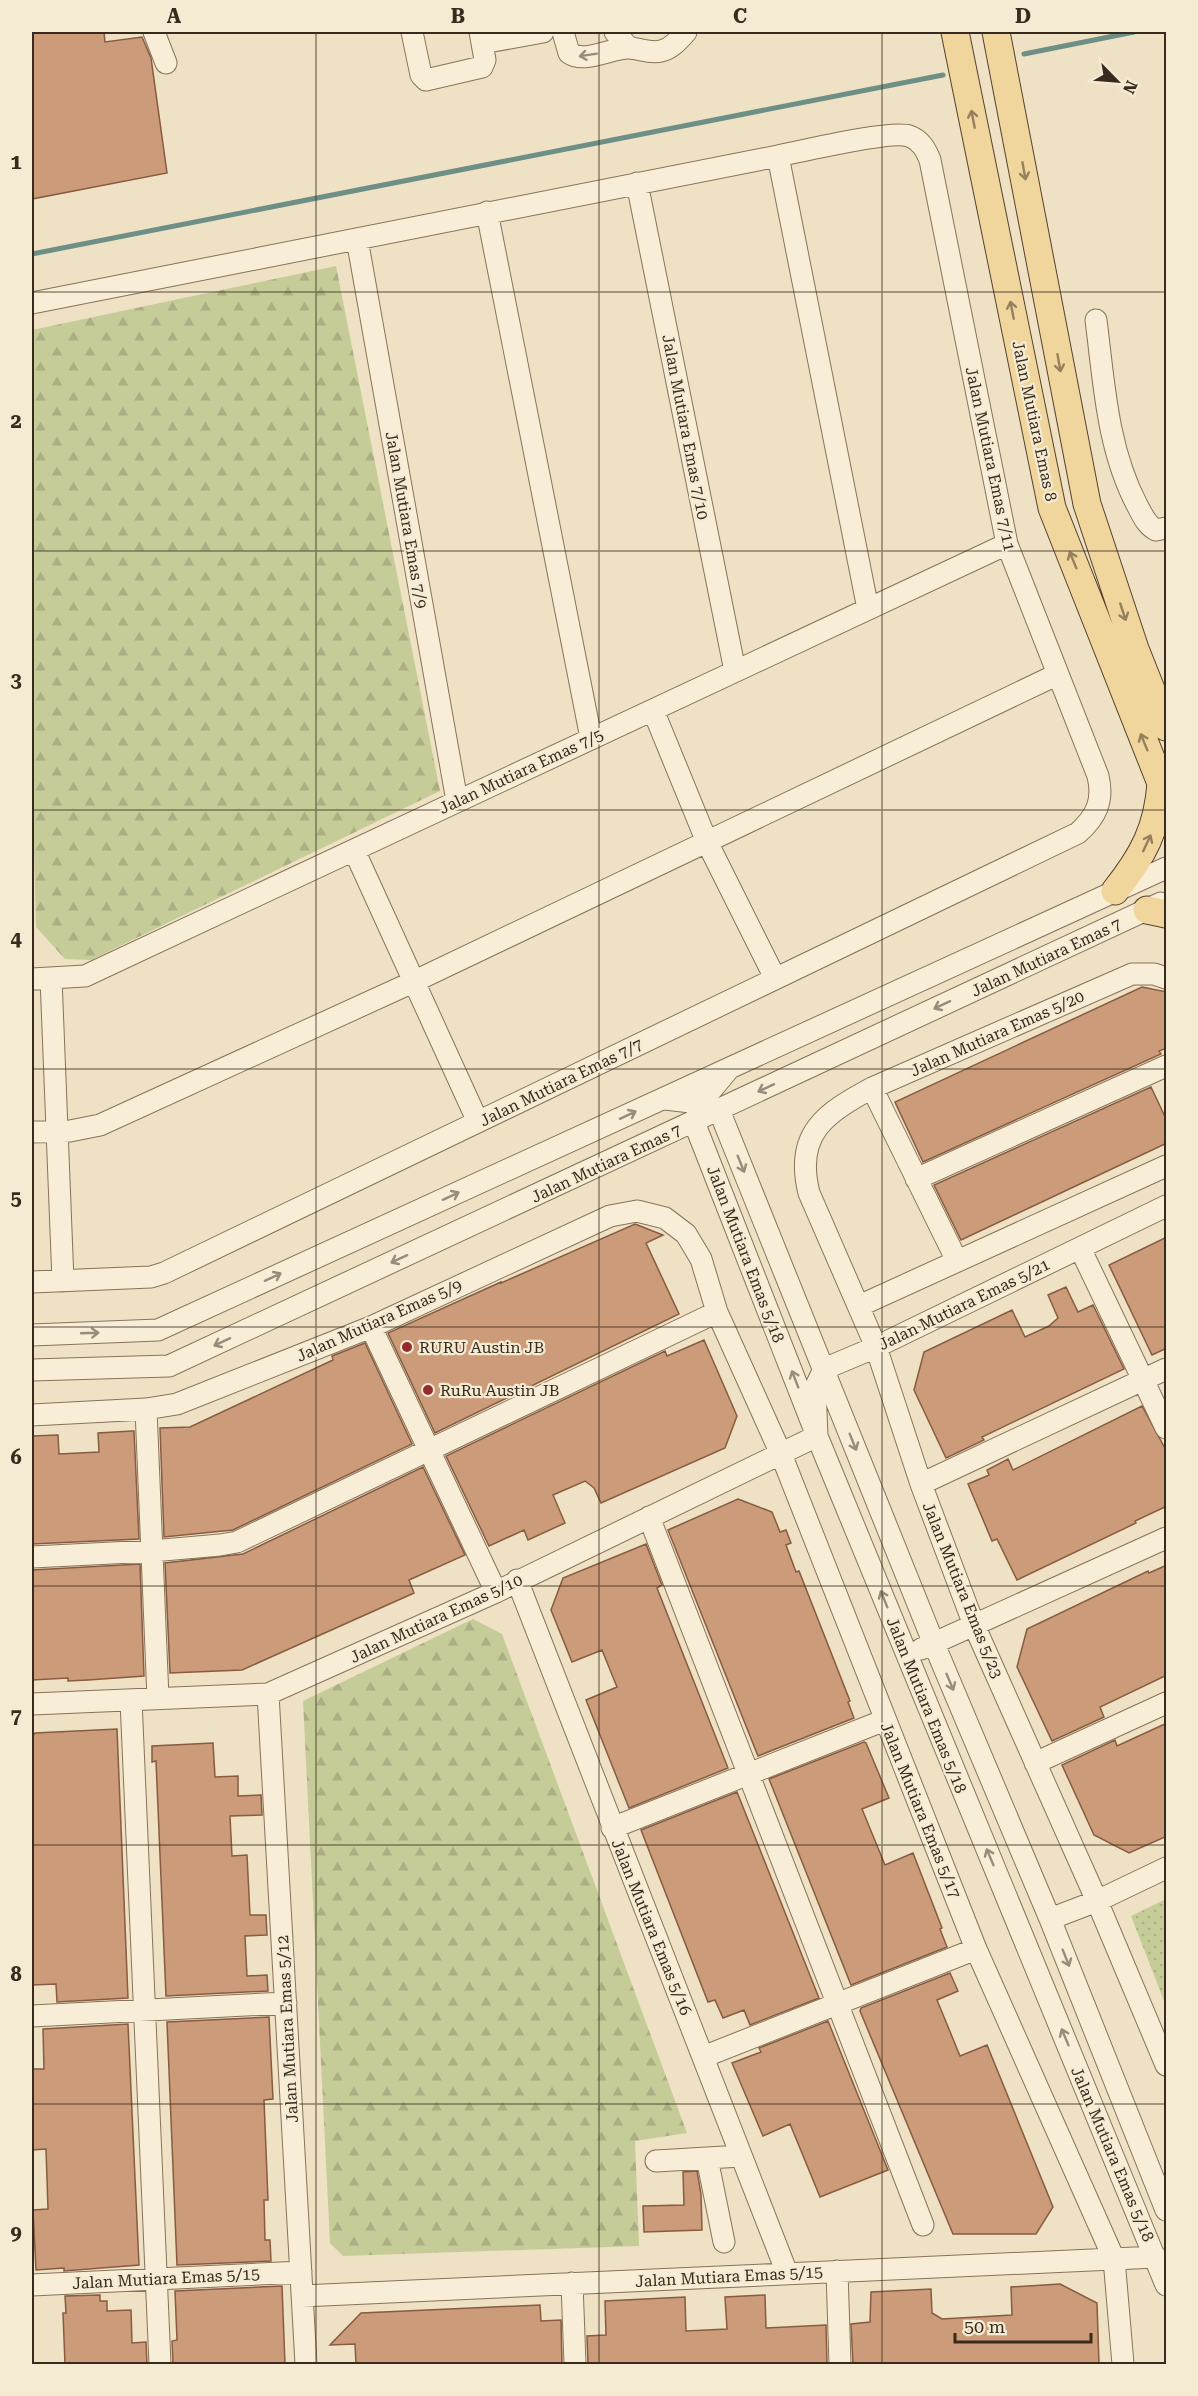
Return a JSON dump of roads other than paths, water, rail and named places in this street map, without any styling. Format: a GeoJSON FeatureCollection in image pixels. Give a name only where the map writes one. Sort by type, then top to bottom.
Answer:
{"type":"FeatureCollection","features":[{"type":"Feature","properties":{"kind":"main road","name":"Jalan Mutiara Emas 8"},"geometry":{"type":"LineString","coordinates":[[956,32],[1052,508],[1164,789]]}},
{"type":"Feature","properties":{"kind":"main road","name":"Jalan Mutiara Emas 8"},"geometry":{"type":"LineString","coordinates":[[996,32],[1087,504],[1135,649],[1167,727]]}},
{"type":"Feature","properties":{"kind":"main road"},"geometry":{"type":"LineString","coordinates":[[1115,891],[1134,868],[1149,841],[1164,789]]}},
{"type":"Feature","properties":{"kind":"street"},"geometry":{"type":"LineString","coordinates":[[154,32],[166,63]]}},
{"type":"Feature","properties":{"kind":"street"},"geometry":{"type":"LineString","coordinates":[[412,32],[421,75],[426,80],[479,69],[484,60],[481,37],[543,32]]}},
{"type":"Feature","properties":{"kind":"street"},"geometry":{"type":"LineString","coordinates":[[563,32],[567,48],[574,56],[629,48],[660,52],[671,47],[686,32]]}},
{"type":"Feature","properties":{"kind":"street"},"geometry":{"type":"LineString","coordinates":[[615,32],[629,48]]}},
{"type":"Feature","properties":{"kind":"street","name":"Jalan Mutiara Emas 7/11"},"geometry":{"type":"LineString","coordinates":[[32,303],[778,156],[902,134],[920,143],[926,151],[932,172],[1006,544],[1101,788],[1100,801],[1095,814],[1078,833]]}},
{"type":"Feature","properties":{"kind":"street"},"geometry":{"type":"LineString","coordinates":[[778,156],[868,609]]}},
{"type":"Feature","properties":{"kind":"street","name":"Jalan Mutiara Emas 7/10"},"geometry":{"type":"LineString","coordinates":[[637,183],[735,671]]}},
{"type":"Feature","properties":{"kind":"street"},"geometry":{"type":"LineString","coordinates":[[487,212],[591,738]]}},
{"type":"Feature","properties":{"kind":"street","name":"Jalan Mutiara Emas 7/9"},"geometry":{"type":"LineString","coordinates":[[357,239],[457,801]]}},
{"type":"Feature","properties":{"kind":"street"},"geometry":{"type":"LineString","coordinates":[[1096,320],[1106,400],[1116,452],[1128,487],[1148,524],[1161,529]]}},
{"type":"Feature","properties":{"kind":"street","name":"Jalan Mutiara Emas 7/5"},"geometry":{"type":"LineString","coordinates":[[41,979],[85,976],[1006,544]]}},
{"type":"Feature","properties":{"kind":"street"},"geometry":{"type":"LineString","coordinates":[[32,1132],[70,1131],[99,1125],[413,982],[1056,675]]}},
{"type":"Feature","properties":{"kind":"street"},"geometry":{"type":"LineString","coordinates":[[653,710],[707,842],[775,978]]}},
{"type":"Feature","properties":{"kind":"street","name":"Jalan Mutiara Emas 7/7"},"geometry":{"type":"LineString","coordinates":[[32,1282],[159,1275],[1078,833]]}},
{"type":"Feature","properties":{"kind":"street"},"geometry":{"type":"LineString","coordinates":[[354,850],[478,1122]]}},
{"type":"Feature","properties":{"kind":"street","name":"Jalan Mutiara Emas 7"},"geometry":{"type":"LineString","coordinates":[[32,1335],[158,1330],[1167,868]]}},
{"type":"Feature","properties":{"kind":"street","name":"Jalan Mutiara Emas 7"},"geometry":{"type":"LineString","coordinates":[[32,1370],[169,1366],[705,1112],[1160,908]]}},
{"type":"Feature","properties":{"kind":"street","name":"Jalan Mutiara Emas 5/20"},"geometry":{"type":"LineString","coordinates":[[832,1111],[872,1088],[1132,974],[1154,974],[1167,978]]}},
{"type":"Feature","properties":{"kind":"street"},"geometry":{"type":"LineString","coordinates":[[41,979],[56,1131],[63,1281]]}},
{"type":"Feature","properties":{"kind":"street"},"geometry":{"type":"LineString","coordinates":[[916,1179],[1167,1066]]}},
{"type":"Feature","properties":{"kind":"street"},"geometry":{"type":"LineString","coordinates":[[665,1099],[705,1112],[713,1086],[728,1070]]}},
{"type":"Feature","properties":{"kind":"street"},"geometry":{"type":"LineString","coordinates":[[872,1088],[957,1261]]}},
{"type":"Feature","properties":{"kind":"street","name":"Jalan Mutiara Emas 5/23"},"geometry":{"type":"LineString","coordinates":[[832,1111],[815,1131],[806,1155],[808,1192],[876,1347],[921,1484],[974,1626],[1098,1901],[1167,2066]]}},
{"type":"Feature","properties":{"kind":"street","name":"Jalan Mutiara Emas 5/18"},"geometry":{"type":"LineString","coordinates":[[705,1112],[824,1369],[934,1644],[1050,1919],[1167,2210]]}},
{"type":"Feature","properties":{"kind":"street","name":"Jalan Mutiara Emas 5/18"},"geometry":{"type":"LineString","coordinates":[[705,1112],[817,1436],[1167,2285]]}},
{"type":"Feature","properties":{"kind":"street"},"geometry":{"type":"LineString","coordinates":[[859,1306],[1167,1166]]}},
{"type":"Feature","properties":{"kind":"street","name":"Jalan Mutiara Emas 5/21"},"geometry":{"type":"LineString","coordinates":[[824,1369],[876,1347],[1167,1206]]}},
{"type":"Feature","properties":{"kind":"street","name":"Jalan Mutiara Emas 5/9"},"geometry":{"type":"LineString","coordinates":[[32,1415],[146,1409],[183,1402],[371,1327],[610,1216],[625,1212],[649,1212],[677,1225],[690,1239],[700,1259]]}},
{"type":"Feature","properties":{"kind":"street"},"geometry":{"type":"LineString","coordinates":[[1080,1248],[1167,1428]]}},
{"type":"Feature","properties":{"kind":"street","name":"Jalan Mutiara Emas 5/17"},"geometry":{"type":"LineString","coordinates":[[700,1259],[717,1312],[781,1454],[976,1949],[1114,2259],[1123,2364]]}},
{"type":"Feature","properties":{"kind":"street"},"geometry":{"type":"LineString","coordinates":[[32,1557],[153,1551],[237,1542],[429,1448],[717,1312]]}},
{"type":"Feature","properties":{"kind":"street"},"geometry":{"type":"LineString","coordinates":[[371,1327],[496,1592]]}},
{"type":"Feature","properties":{"kind":"street"},"geometry":{"type":"LineString","coordinates":[[817,1436],[815,1388],[824,1369]]}},
{"type":"Feature","properties":{"kind":"street"},"geometry":{"type":"LineString","coordinates":[[921,1484],[1167,1369]]}},
{"type":"Feature","properties":{"kind":"street"},"geometry":{"type":"LineString","coordinates":[[146,1409],[158,1698]]}},
{"type":"Feature","properties":{"kind":"street","name":"Jalan Mutiara Emas 5/10"},"geometry":{"type":"LineString","coordinates":[[32,1704],[268,1694],[496,1592],[817,1436]]}},
{"type":"Feature","properties":{"kind":"street"},"geometry":{"type":"LineString","coordinates":[[649,1517],[923,2225]]}},
{"type":"Feature","properties":{"kind":"street"},"geometry":{"type":"LineString","coordinates":[[907,1656],[1167,1538]]}},
{"type":"Feature","properties":{"kind":"street","name":"Jalan Mutiara Emas 5/16"},"geometry":{"type":"LineString","coordinates":[[518,1581],[612,1828],[787,2273]]}},
{"type":"Feature","properties":{"kind":"street","name":"Jalan Mutiara Emas 5/12"},"geometry":{"type":"LineString","coordinates":[[268,1694],[306,2364]]}},
{"type":"Feature","properties":{"kind":"street"},"geometry":{"type":"LineString","coordinates":[[131,1700],[160,2364]]}},
{"type":"Feature","properties":{"kind":"street"},"geometry":{"type":"LineString","coordinates":[[1035,1763],[1167,1703]]}},
{"type":"Feature","properties":{"kind":"street"},"geometry":{"type":"LineString","coordinates":[[612,1828],[885,1720]]}},
{"type":"Feature","properties":{"kind":"street"},"geometry":{"type":"LineString","coordinates":[[1050,1919],[1098,1901],[1167,1868]]}},
{"type":"Feature","properties":{"kind":"street"},"geometry":{"type":"LineString","coordinates":[[703,2056],[976,1949]]}},
{"type":"Feature","properties":{"kind":"street"},"geometry":{"type":"LineString","coordinates":[[32,2016],[285,2003]]}},
{"type":"Feature","properties":{"kind":"street"},"geometry":{"type":"LineString","coordinates":[[656,2161],[741,2156]]}},
{"type":"Feature","properties":{"kind":"street"},"geometry":{"type":"LineString","coordinates":[[707,2158],[724,2242]]}},
{"type":"Feature","properties":{"kind":"street","name":"Jalan Mutiara Emas 5/15"},"geometry":{"type":"LineString","coordinates":[[302,2296],[1156,2257]]}},
{"type":"Feature","properties":{"kind":"street","name":"Jalan Mutiara Emas 5/15"},"geometry":{"type":"LineString","coordinates":[[32,2285],[301,2271]]}},
{"type":"Feature","properties":{"kind":"street"},"geometry":{"type":"LineString","coordinates":[[837,2271],[840,2364]]}},
{"type":"Feature","properties":{"kind":"street"},"geometry":{"type":"LineString","coordinates":[[572,2283],[574,2364]]}},
{"type":"Feature","properties":{"kind":"waterway"},"geometry":{"type":"LineString","coordinates":[[1024,54],[1134,32]]}},
{"type":"Feature","properties":{"kind":"waterway"},"geometry":{"type":"LineString","coordinates":[[32,254],[943,75]]}},
{"type":"Feature","properties":{"kind":"place","name":"RURU Austin JB"},"geometry":{"type":"Point","coordinates":[407,1347]}},
{"type":"Feature","properties":{"kind":"place","name":"RuRu Austin JB"},"geometry":{"type":"Point","coordinates":[428,1390]}}]}
